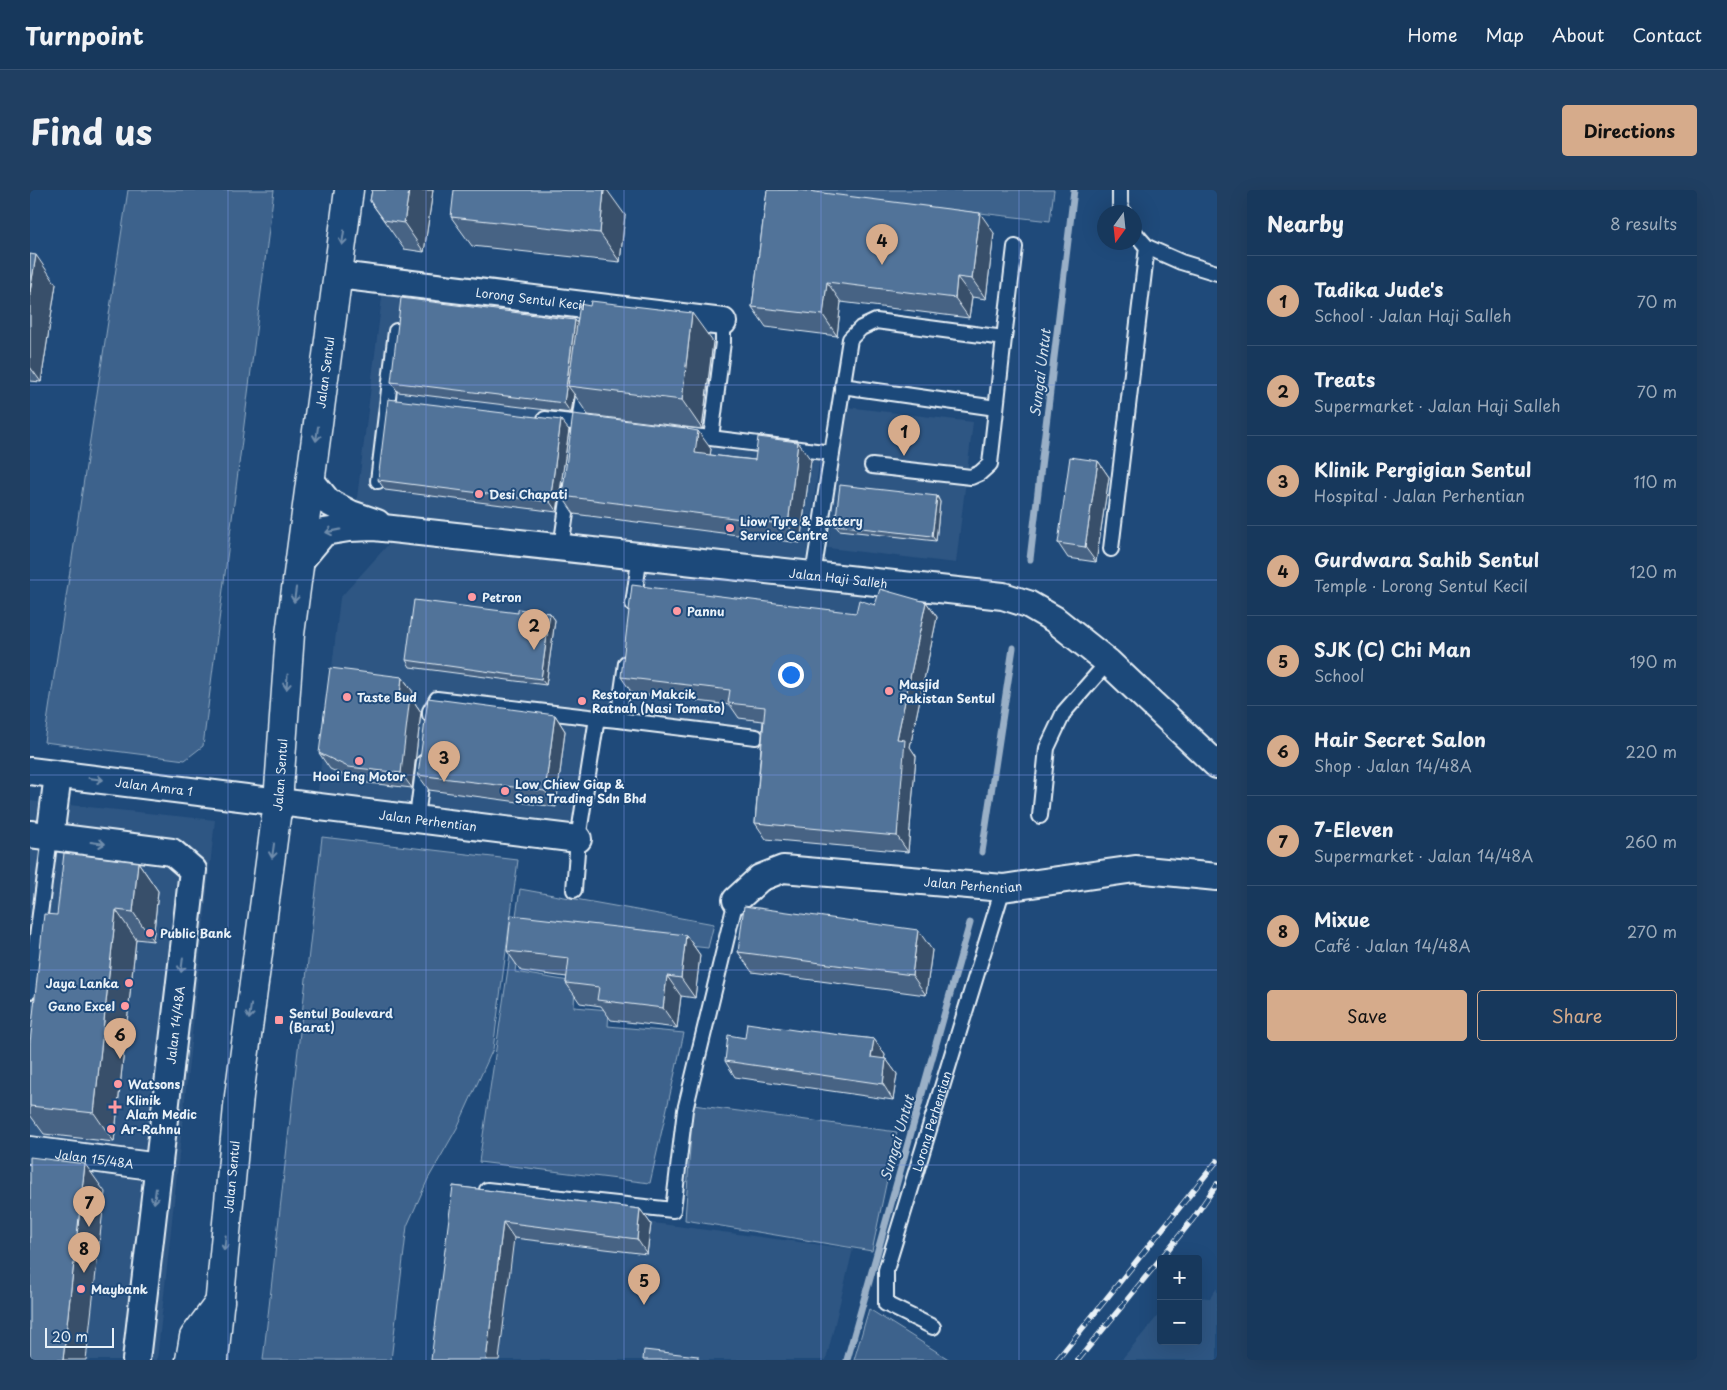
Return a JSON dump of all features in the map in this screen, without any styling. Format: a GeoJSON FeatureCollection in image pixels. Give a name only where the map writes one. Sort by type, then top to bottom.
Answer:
{"type":"FeatureCollection","features":[{"type":"Feature","properties":{"kind":"main road","name":"Jalan Sentul"},"geometry":{"type":"LineString","coordinates":[[214,1360],[239,1096],[278,802],[290,634],[349,190]]}},
{"type":"Feature","properties":{"kind":"main road"},"geometry":{"type":"LineString","coordinates":[[190,1360],[194,1337],[220,1302]]}},
{"type":"Feature","properties":{"kind":"street","name":"Lorong Sentul Kecil"},"geometry":{"type":"LineString","coordinates":[[338,275],[595,310],[723,322]]}},
{"type":"Feature","properties":{"kind":"street","name":"Jalan Haji Salleh"},"geometry":{"type":"LineString","coordinates":[[311,481],[328,502],[359,517],[399,529]]}},
{"type":"Feature","properties":{"kind":"street","name":"Jalan Haji Salleh"},"geometry":{"type":"LineString","coordinates":[[300,561],[324,532],[374,526],[1004,596],[1028,604],[1054,619],[1108,662],[1217,765]]}},
{"type":"Feature","properties":{"kind":"street","name":"Jalan Amra 1"},"geometry":{"type":"LineString","coordinates":[[30,771],[278,802]]}},
{"type":"Feature","properties":{"kind":"street"},"geometry":{"type":"LineString","coordinates":[[40,836],[58,775]]}},
{"type":"Feature","properties":{"kind":"street","name":"Jalan Perhentian"},"geometry":{"type":"LineString","coordinates":[[278,802],[578,838]]}},
{"type":"Feature","properties":{"kind":"street","name":"Jalan 14/48A"},"geometry":{"type":"LineString","coordinates":[[40,836],[172,852],[193,870],[136,1360]]}},
{"type":"Feature","properties":{"kind":"street","name":"Jalan Perhentian"},"geometry":{"type":"LineString","coordinates":[[736,900],[760,878],[783,869],[1002,888],[1135,869],[1217,876]]}},
{"type":"Feature","properties":{"kind":"street","name":"Jalan 15/48A"},"geometry":{"type":"LineString","coordinates":[[30,1150],[158,1167]]}},
{"type":"Feature","properties":{"kind":"lane"},"geometry":{"type":"LineString","coordinates":[[1120,190],[1120,205]]}},
{"type":"Feature","properties":{"kind":"lane"},"geometry":{"type":"LineString","coordinates":[[1142,241],[1147,247],[1181,262],[1217,273]]}},
{"type":"Feature","properties":{"kind":"lane"},"geometry":{"type":"LineString","coordinates":[[1111,550],[1147,247]]}},
{"type":"Feature","properties":{"kind":"lane"},"geometry":{"type":"LineString","coordinates":[[872,466],[971,476],[980,473],[990,464],[1015,248]]}},
{"type":"Feature","properties":{"kind":"lane"},"geometry":{"type":"LineString","coordinates":[[813,575],[850,339],[861,328],[876,321],[1004,338]]}},
{"type":"Feature","properties":{"kind":"lane"},"geometry":{"type":"LineString","coordinates":[[711,438],[723,342],[723,322]]}},
{"type":"Feature","properties":{"kind":"lane"},"geometry":{"type":"LineString","coordinates":[[378,481],[392,401],[396,331]]}},
{"type":"Feature","properties":{"kind":"lane"},"geometry":{"type":"LineString","coordinates":[[576,442],[586,374]]}},
{"type":"Feature","properties":{"kind":"lane"},"geometry":{"type":"LineString","coordinates":[[842,386],[996,408]]}},
{"type":"Feature","properties":{"kind":"lane"},"geometry":{"type":"LineString","coordinates":[[531,417],[607,426]]}},
{"type":"Feature","properties":{"kind":"lane"},"geometry":{"type":"LineString","coordinates":[[673,434],[832,453]]}},
{"type":"Feature","properties":{"kind":"lane"},"geometry":{"type":"LineString","coordinates":[[562,547],[572,471]]}},
{"type":"Feature","properties":{"kind":"lane"},"geometry":{"type":"LineString","coordinates":[[632,614],[640,556]]}},
{"type":"Feature","properties":{"kind":"lane"},"geometry":{"type":"LineString","coordinates":[[618,720],[627,652]]}},
{"type":"Feature","properties":{"kind":"lane"},"geometry":{"type":"LineString","coordinates":[[1040,816],[1047,748],[1064,712],[1108,662]]}},
{"type":"Feature","properties":{"kind":"lane"},"geometry":{"type":"LineString","coordinates":[[428,730],[430,711],[437,699],[756,737]]}},
{"type":"Feature","properties":{"kind":"lane"},"geometry":{"type":"LineString","coordinates":[[574,890],[578,838],[597,718]]}},
{"type":"Feature","properties":{"kind":"lane"},"geometry":{"type":"LineString","coordinates":[[417,818],[426,750]]}},
{"type":"Feature","properties":{"kind":"lane"},"geometry":{"type":"LineString","coordinates":[[30,991],[40,836]]}},
{"type":"Feature","properties":{"kind":"lane","name":"Lorong Perhentian"},"geometry":{"type":"LineString","coordinates":[[933,1327],[886,1304],[886,1270],[1002,888]]}},
{"type":"Feature","properties":{"kind":"lane"},"geometry":{"type":"LineString","coordinates":[[481,1190],[673,1210],[685,1110],[736,900]]}},
{"type":"Feature","properties":{"kind":"shaded area"},"geometry":{"type":"Polygon","coordinates":[[[128,190],[274,190],[203,746],[185,760],[44,742],[128,190]]]}},
{"type":"Feature","properties":{"kind":"shaded area"},"geometry":{"type":"Polygon","coordinates":[[[778,190],[1054,190],[1050,221],[778,190]]]}},
{"type":"Feature","properties":{"kind":"shaded area"},"geometry":{"type":"Polygon","coordinates":[[[383,290],[718,329],[705,443],[820,457],[805,565],[403,521],[356,506],[383,290]]]}},
{"type":"Feature","properties":{"kind":"shaded area"},"geometry":{"type":"Polygon","coordinates":[[[846,407],[973,422],[956,563],[828,548],[846,407]]]}},
{"type":"Feature","properties":{"kind":"shaded area"},"geometry":{"type":"Polygon","coordinates":[[[395,537],[862,588],[845,740],[591,712],[573,828],[317,799],[340,598],[395,537]]]}},
{"type":"Feature","properties":{"kind":"shaded area"},"geometry":{"type":"Polygon","coordinates":[[[30,801],[215,820],[157,1360],[30,1360],[30,801]]]}},
{"type":"Feature","properties":{"kind":"shaded area"},"geometry":{"type":"Polygon","coordinates":[[[322,837],[518,860],[493,1049],[457,1128],[428,1179],[407,1226],[391,1360],[263,1360],[322,837]]]}},
{"type":"Feature","properties":{"kind":"shaded area"},"geometry":{"type":"Polygon","coordinates":[[[520,889],[714,924],[708,948],[520,927],[515,972],[575,982],[574,1007],[609,1010],[608,1026],[684,1033],[650,1183],[479,1162],[520,889]]]}},
{"type":"Feature","properties":{"kind":"shaded area"},"geometry":{"type":"Polygon","coordinates":[[[693,1105],[897,1132],[872,1251],[685,1220],[693,1105]]]}},
{"type":"Feature","properties":{"kind":"shaded area"},"geometry":{"type":"Polygon","coordinates":[[[461,1198],[853,1249],[826,1360],[442,1360],[461,1198]]]}},
{"type":"Feature","properties":{"kind":"shaded area"},"geometry":{"type":"Polygon","coordinates":[[[1217,1288],[1217,1360],[1121,1360],[1157,1317],[1157,1345],[1202,1345],[1202,1297],[1210,1298],[1217,1288]]]}},
{"type":"Feature","properties":{"kind":"shaded area"},"geometry":{"type":"Polygon","coordinates":[[[869,1309],[950,1360],[854,1360],[869,1309]]]}},
{"type":"Feature","properties":{"kind":"building"},"geometry":{"type":"Polygon","coordinates":[[[372,190],[409,190],[404,223],[384,220],[370,201],[372,190]]]}},
{"type":"Feature","properties":{"kind":"building"},"geometry":{"type":"Polygon","coordinates":[[[454,190],[604,190],[600,233],[451,217],[454,190]]]}},
{"type":"Feature","properties":{"kind":"building"},"geometry":{"type":"Polygon","coordinates":[[[767,190],[799,190],[980,213],[972,279],[957,277],[955,298],[827,282],[823,315],[752,307],[767,190]]]}},
{"type":"Feature","properties":{"kind":"building"},"geometry":{"type":"Polygon","coordinates":[[[30,254],[36,255],[30,292],[30,254]]]}},
{"type":"Feature","properties":{"kind":"building"},"geometry":{"type":"Polygon","coordinates":[[[401,298],[575,320],[564,403],[391,382],[401,298]]]}},
{"type":"Feature","properties":{"kind":"building"},"geometry":{"type":"Polygon","coordinates":[[[591,301],[692,313],[682,400],[568,386],[580,304],[590,306],[591,301]]]}},
{"type":"Feature","properties":{"kind":"building"},"geometry":{"type":"Polygon","coordinates":[[[388,399],[561,420],[550,502],[378,480],[388,399]]]}},
{"type":"Feature","properties":{"kind":"building"},"geometry":{"type":"Polygon","coordinates":[[[573,414],[698,431],[695,453],[734,458],[755,460],[758,437],[798,442],[788,525],[562,496],[573,414]]]}},
{"type":"Feature","properties":{"kind":"building"},"geometry":{"type":"Polygon","coordinates":[[[1070,457],[1098,461],[1085,547],[1058,543],[1070,457]]]}},
{"type":"Feature","properties":{"kind":"building"},"geometry":{"type":"Polygon","coordinates":[[[840,485],[937,496],[932,536],[835,525],[840,485]]]}},
{"type":"Feature","properties":{"kind":"building"},"geometry":{"type":"Polygon","coordinates":[[[632,585],[856,613],[859,600],[875,605],[880,589],[926,602],[897,739],[905,740],[897,836],[755,823],[765,707],[728,703],[730,690],[621,677],[632,585]]]}},
{"type":"Feature","properties":{"kind":"building"},"geometry":{"type":"Polygon","coordinates":[[[414,600],[518,613],[518,609],[550,613],[541,679],[406,660],[414,600]]]}},
{"type":"Feature","properties":{"kind":"building"},"geometry":{"type":"Polygon","coordinates":[[[330,668],[402,677],[400,695],[410,696],[401,773],[348,767],[319,753],[330,668]]]}},
{"type":"Feature","properties":{"kind":"building"},"geometry":{"type":"Polygon","coordinates":[[[428,698],[555,715],[545,791],[418,775],[428,698]]]}},
{"type":"Feature","properties":{"kind":"building"},"geometry":{"type":"Polygon","coordinates":[[[64,853],[138,862],[133,912],[116,910],[94,1113],[30,1106],[30,1043],[44,914],[57,915],[64,853]]]}},
{"type":"Feature","properties":{"kind":"building"},"geometry":{"type":"Polygon","coordinates":[[[744,906],[918,930],[912,975],[738,952],[744,906]]]}},
{"type":"Feature","properties":{"kind":"building"},"geometry":{"type":"Polygon","coordinates":[[[511,915],[686,935],[681,978],[667,976],[663,1008],[597,1000],[599,987],[566,983],[569,958],[507,951],[511,915]]]}},
{"type":"Feature","properties":{"kind":"building"},"geometry":{"type":"Polygon","coordinates":[[[747,1023],[874,1039],[871,1057],[886,1059],[883,1084],[725,1061],[728,1035],[745,1038],[747,1023]]]}},
{"type":"Feature","properties":{"kind":"building"},"geometry":{"type":"Polygon","coordinates":[[[30,1157],[85,1164],[63,1360],[30,1360],[30,1157]]]}},
{"type":"Feature","properties":{"kind":"building"},"geometry":{"type":"Polygon","coordinates":[[[453,1186],[640,1209],[637,1239],[503,1222],[486,1360],[431,1360],[453,1186]]]}},
{"type":"Feature","properties":{"kind":"building"},"geometry":{"type":"Polygon","coordinates":[[[644,1350],[698,1356],[698,1360],[643,1360],[644,1350]]]}},
{"type":"Feature","properties":{"kind":"waterway","name":"Sungai Untut"},"geometry":{"type":"LineString","coordinates":[[1030,559],[1074,190]]}},
{"type":"Feature","properties":{"kind":"waterway","name":"Sungai Untut"},"geometry":{"type":"LineString","coordinates":[[982,852],[1013,648]]}},
{"type":"Feature","properties":{"kind":"waterway","name":"Sungai Untut"},"geometry":{"type":"LineString","coordinates":[[847,1360],[970,923]]}},
{"type":"Feature","properties":{"kind":"railway"},"geometry":{"type":"LineString","coordinates":[[1057,1360],[1217,1161]]}},
{"type":"Feature","properties":{"kind":"railway"},"geometry":{"type":"LineString","coordinates":[[1078,1360],[1193,1219],[1217,1184]]}},
{"type":"Feature","properties":{"kind":"place","name":"Gurdwara Sahib Sentul"},"geometry":{"type":"Point","coordinates":[882,265]}},
{"type":"Feature","properties":{"kind":"place","name":"Tadika Jude's"},"geometry":{"type":"Point","coordinates":[904,456]}},
{"type":"Feature","properties":{"kind":"place","name":"Desi Chapati"},"geometry":{"type":"Point","coordinates":[479,494]}},
{"type":"Feature","properties":{"kind":"place","name":"Liow Tyre & Battery Service Centre"},"geometry":{"type":"Point","coordinates":[730,528]}},
{"type":"Feature","properties":{"kind":"place","name":"Petron"},"geometry":{"type":"Point","coordinates":[472,597]}},
{"type":"Feature","properties":{"kind":"place","name":"Pannu"},"geometry":{"type":"Point","coordinates":[677,611]}},
{"type":"Feature","properties":{"kind":"place","name":"Treats"},"geometry":{"type":"Point","coordinates":[534,650]}},
{"type":"Feature","properties":{"kind":"place","name":"Masjid Pakistan Sentul"},"geometry":{"type":"Point","coordinates":[889,691]}},
{"type":"Feature","properties":{"kind":"place","name":"Taste Bud"},"geometry":{"type":"Point","coordinates":[347,697]}},
{"type":"Feature","properties":{"kind":"place","name":"Restoran Makcik Ratnah (Nasi Tomato)"},"geometry":{"type":"Point","coordinates":[582,701]}},
{"type":"Feature","properties":{"kind":"place","name":"Hooi Eng Motor"},"geometry":{"type":"Point","coordinates":[359,761]}},
{"type":"Feature","properties":{"kind":"place","name":"Klinik Pergigian Sentul"},"geometry":{"type":"Point","coordinates":[444,782]}},
{"type":"Feature","properties":{"kind":"place","name":"Low Chiew Giap & Sons Trading Sdn Bhd"},"geometry":{"type":"Point","coordinates":[505,791]}},
{"type":"Feature","properties":{"kind":"place","name":"Public Bank"},"geometry":{"type":"Point","coordinates":[150,933]}},
{"type":"Feature","properties":{"kind":"place","name":"Jaya Lanka"},"geometry":{"type":"Point","coordinates":[129,983]}},
{"type":"Feature","properties":{"kind":"place","name":"Gano Excel"},"geometry":{"type":"Point","coordinates":[125,1006]}},
{"type":"Feature","properties":{"kind":"place","name":"Sentul Boulevard (Barat)"},"geometry":{"type":"Point","coordinates":[279,1020]}},
{"type":"Feature","properties":{"kind":"place","name":"Hair Secret Salon"},"geometry":{"type":"Point","coordinates":[120,1059]}},
{"type":"Feature","properties":{"kind":"place","name":"Watsons"},"geometry":{"type":"Point","coordinates":[118,1084]}},
{"type":"Feature","properties":{"kind":"place","name":"Klinik Alam Medic"},"geometry":{"type":"Point","coordinates":[115,1107]}},
{"type":"Feature","properties":{"kind":"place","name":"Ar-Rahnu"},"geometry":{"type":"Point","coordinates":[111,1129]}},
{"type":"Feature","properties":{"kind":"place","name":"7-Eleven"},"geometry":{"type":"Point","coordinates":[89,1227]}},
{"type":"Feature","properties":{"kind":"place","name":"Mixue"},"geometry":{"type":"Point","coordinates":[84,1273]}},
{"type":"Feature","properties":{"kind":"place","name":"Maybank"},"geometry":{"type":"Point","coordinates":[81,1289]}},
{"type":"Feature","properties":{"kind":"place","name":"SJK (C) Chi Man"},"geometry":{"type":"Point","coordinates":[644,1305]}}]}
